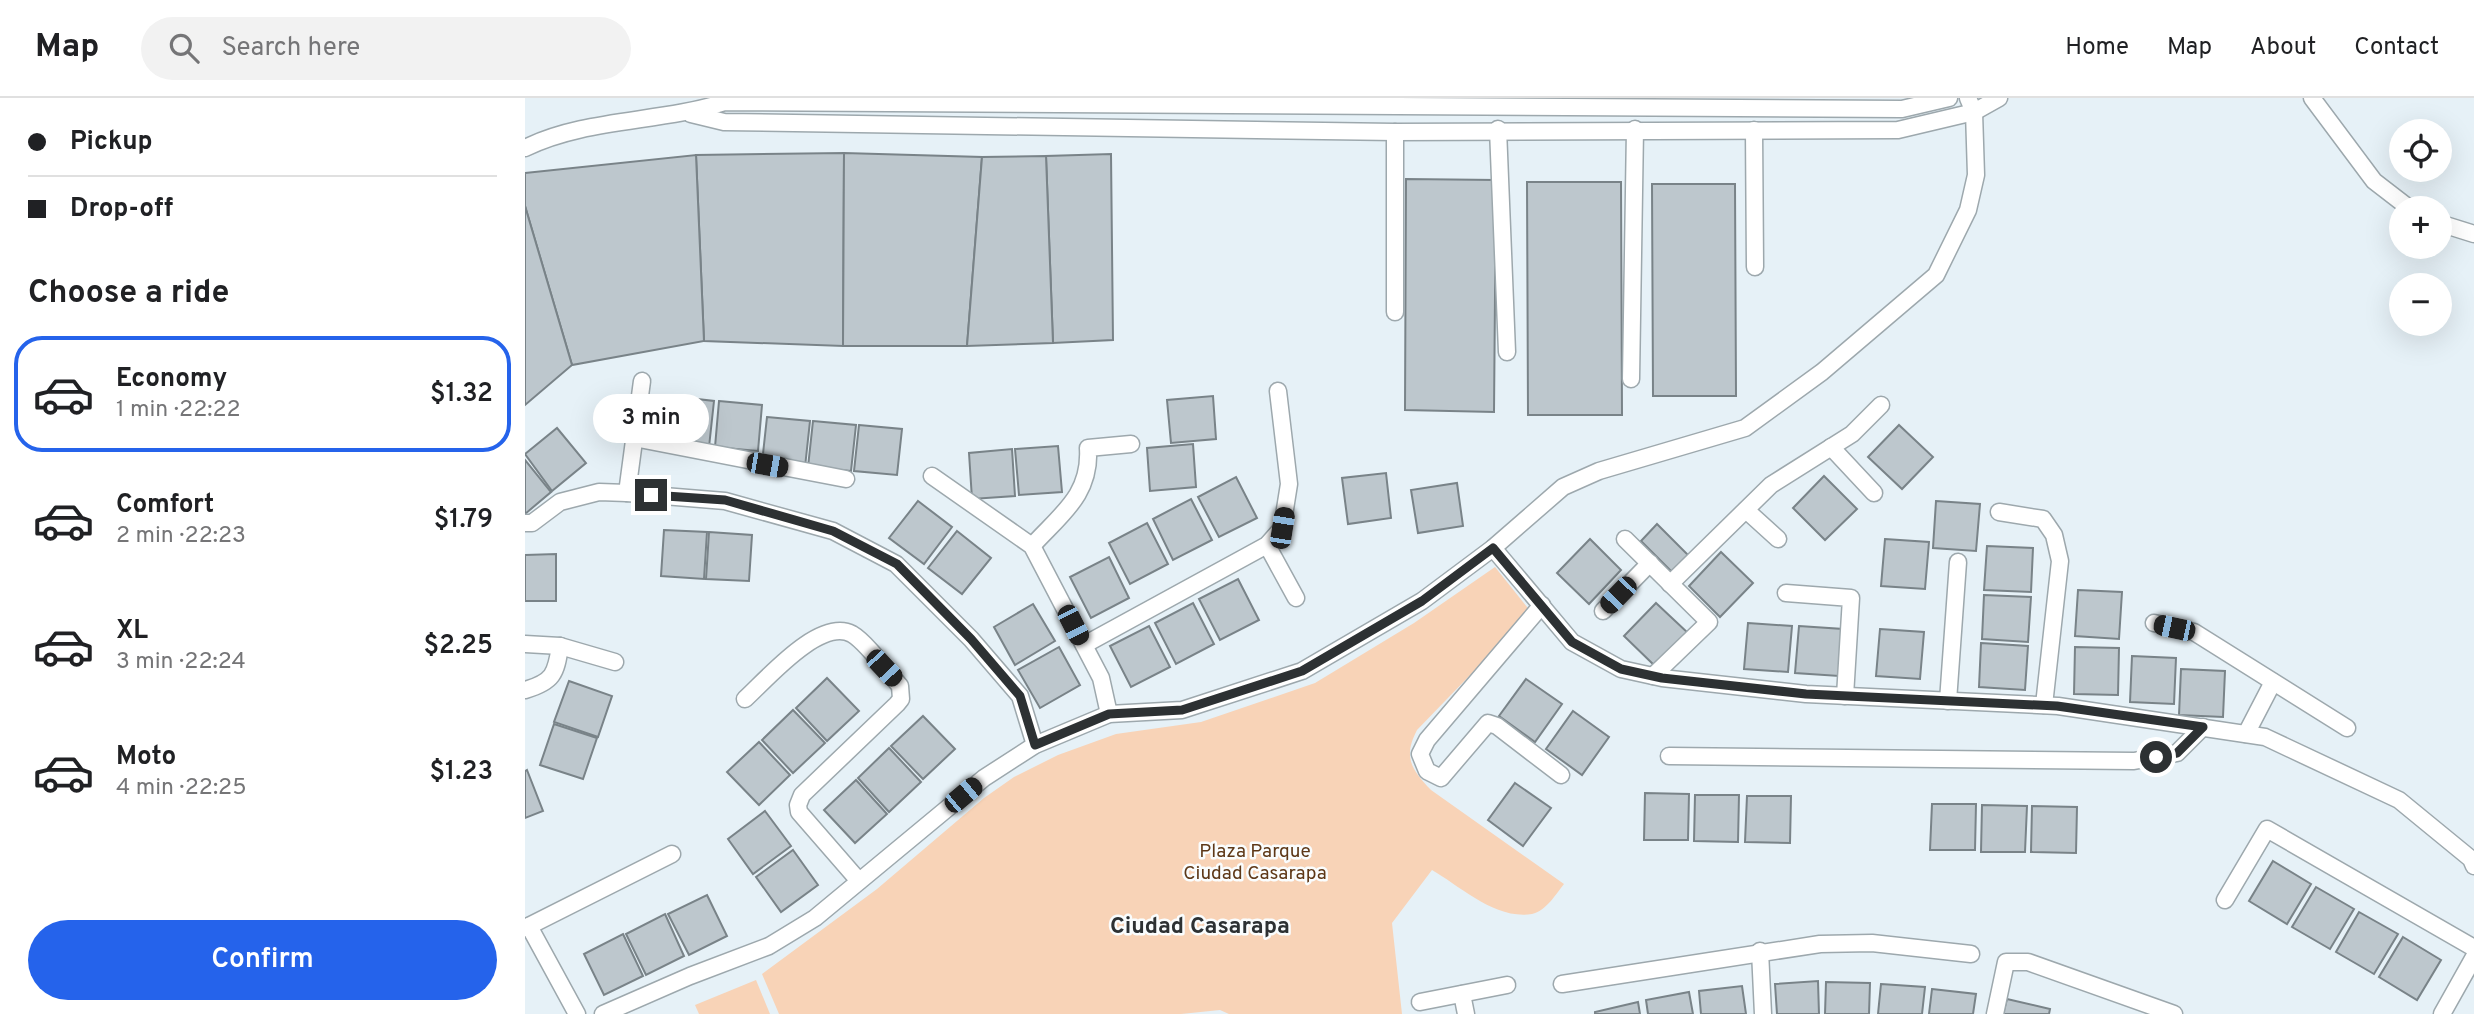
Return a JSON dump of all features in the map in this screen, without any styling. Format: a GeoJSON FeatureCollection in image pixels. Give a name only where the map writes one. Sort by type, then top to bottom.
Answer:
{"type":"FeatureCollection","features":[{"type":"Feature","properties":{"kind":"street"},"geometry":{"type":"LineString","coordinates":[[525,148],[552,135],[688,106],[725,102],[1317,102],[1902,109],[1949,98]]}},
{"type":"Feature","properties":{"kind":"street"},"geometry":{"type":"LineString","coordinates":[[688,106],[724,122],[1395,132],[1498,129],[1898,130],[1926,126],[1971,105],[1999,98]]}},
{"type":"Feature","properties":{"kind":"street"},"geometry":{"type":"LineString","coordinates":[[2312,98],[2374,181],[2393,196]]}},
{"type":"Feature","properties":{"kind":"street"},"geometry":{"type":"LineString","coordinates":[[603,1014],[690,976],[769,946],[815,918],[984,778],[1035,745],[1109,714],[1182,710],[1302,671],[1422,601],[1493,548],[1563,487],[1599,471],[1745,428],[1822,372],[1936,275],[1968,210],[1976,175],[1971,105]]}},
{"type":"Feature","properties":{"kind":"street"},"geometry":{"type":"LineString","coordinates":[[1498,129],[1507,352]]}},
{"type":"Feature","properties":{"kind":"street"},"geometry":{"type":"LineString","coordinates":[[1631,379],[1635,129]]}},
{"type":"Feature","properties":{"kind":"street"},"geometry":{"type":"LineString","coordinates":[[1754,130],[1755,267]]}},
{"type":"Feature","properties":{"kind":"street"},"geometry":{"type":"LineString","coordinates":[[1395,132],[1395,312]]}},
{"type":"Feature","properties":{"kind":"street"},"geometry":{"type":"LineString","coordinates":[[2452,227],[2474,234]]}},
{"type":"Feature","properties":{"kind":"street"},"geometry":{"type":"LineString","coordinates":[[627,493],[642,381]]}},
{"type":"Feature","properties":{"kind":"street"},"geometry":{"type":"LineString","coordinates":[[1084,645],[1267,545],[1282,528],[1289,484],[1278,391]]}},
{"type":"Feature","properties":{"kind":"street"},"geometry":{"type":"LineString","coordinates":[[1670,584],[1771,485],[1852,434],[1881,405]]}},
{"type":"Feature","properties":{"kind":"street"},"geometry":{"type":"LineString","coordinates":[[634,438],[846,479]]}},
{"type":"Feature","properties":{"kind":"street"},"geometry":{"type":"LineString","coordinates":[[1032,546],[1084,488],[1089,467],[1088,449],[1131,444]]}},
{"type":"Feature","properties":{"kind":"street"},"geometry":{"type":"LineString","coordinates":[[1831,447],[1874,493]]}},
{"type":"Feature","properties":{"kind":"street"},"geometry":{"type":"LineString","coordinates":[[932,476],[1032,546],[1101,678],[1109,714]]}},
{"type":"Feature","properties":{"kind":"street"},"geometry":{"type":"LineString","coordinates":[[525,523],[532,523],[560,502],[599,492],[725,500],[833,531],[897,564],[971,639],[1020,696],[1035,745]]}},
{"type":"Feature","properties":{"kind":"street"},"geometry":{"type":"LineString","coordinates":[[1746,509],[1778,539]]}},
{"type":"Feature","properties":{"kind":"street"},"geometry":{"type":"LineString","coordinates":[[2000,512],[2043,519],[2054,535],[2060,561],[2044,705]]}},
{"type":"Feature","properties":{"kind":"street"},"geometry":{"type":"LineString","coordinates":[[1625,539],[1709,622],[1653,676]]}},
{"type":"Feature","properties":{"kind":"street"},"geometry":{"type":"LineString","coordinates":[[1267,545],[1296,598]]}},
{"type":"Feature","properties":{"kind":"street"},"geometry":{"type":"LineString","coordinates":[[1493,548],[1572,642],[1621,669],[1653,676],[1845,696],[2044,705],[2265,737],[2399,800],[2470,859],[2474,866]]}},
{"type":"Feature","properties":{"kind":"street"},"geometry":{"type":"LineString","coordinates":[[1948,701],[1958,562]]}},
{"type":"Feature","properties":{"kind":"street"},"geometry":{"type":"LineString","coordinates":[[1603,611],[1650,563]]}},
{"type":"Feature","properties":{"kind":"street"},"geometry":{"type":"LineString","coordinates":[[1786,593],[1851,598],[1845,696]]}},
{"type":"Feature","properties":{"kind":"street"},"geometry":{"type":"LineString","coordinates":[[1542,606],[1427,740],[1420,754],[1427,771],[1441,778],[1487,723],[1497,726],[1561,775]]}},
{"type":"Feature","properties":{"kind":"street"},"geometry":{"type":"LineString","coordinates":[[2154,623],[2194,632],[2347,728]]}},
{"type":"Feature","properties":{"kind":"street"},"geometry":{"type":"LineString","coordinates":[[745,699],[817,636],[837,630],[853,634],[900,686],[901,699],[897,704],[802,795],[798,804],[799,812],[859,881]]}},
{"type":"Feature","properties":{"kind":"street"},"geometry":{"type":"LineString","coordinates":[[525,643],[560,646],[615,662]]}},
{"type":"Feature","properties":{"kind":"street"},"geometry":{"type":"LineString","coordinates":[[525,690],[546,684],[557,667],[560,646]]}},
{"type":"Feature","properties":{"kind":"street"},"geometry":{"type":"LineString","coordinates":[[2246,734],[2273,682]]}},
{"type":"Feature","properties":{"kind":"street"},"geometry":{"type":"LineString","coordinates":[[1669,757],[2134,761],[2177,753],[2203,727]]}},
{"type":"Feature","properties":{"kind":"street"},"geometry":{"type":"LineString","coordinates":[[2225,900],[2267,829],[2474,948]]}},
{"type":"Feature","properties":{"kind":"street"},"geometry":{"type":"LineString","coordinates":[[577,1014],[527,927],[672,854]]}},
{"type":"Feature","properties":{"kind":"street"},"geometry":{"type":"LineString","coordinates":[[1562,984],[1760,951],[1820,944],[1872,943],[1971,954]]}},
{"type":"Feature","properties":{"kind":"street"},"geometry":{"type":"LineString","coordinates":[[1760,951],[1763,1014]]}},
{"type":"Feature","properties":{"kind":"street"},"geometry":{"type":"LineString","coordinates":[[2442,1014],[2474,957]]}},
{"type":"Feature","properties":{"kind":"street"},"geometry":{"type":"LineString","coordinates":[[1995,1014],[2006,962],[2028,962],[2174,1014]]}},
{"type":"Feature","properties":{"kind":"street"},"geometry":{"type":"LineString","coordinates":[[1420,1002],[1507,985]]}},
{"type":"Feature","properties":{"kind":"street"},"geometry":{"type":"LineString","coordinates":[[1462,993],[1466,1014]]}},
{"type":"Feature","properties":{"kind":"green space","name":"Plaza Parque Ciudad Casarapa"},"geometry":{"type":"Polygon","coordinates":[[[1495,567],[1531,612],[1417,730],[1410,748],[1411,762],[1418,776],[1431,790],[1564,884],[1542,909],[1532,914],[1518,914],[1491,907],[1432,870],[1392,923],[1402,1014],[1229,1014],[1220,1010],[1181,1014],[779,1014],[762,974],[877,889],[984,798],[1014,777],[1058,755],[1116,734],[1201,722],[1315,683],[1414,623],[1495,567]]]}},
{"type":"Feature","properties":{"kind":"green space"},"geometry":{"type":"Polygon","coordinates":[[[756,980],[770,1014],[699,1014],[695,1005],[756,980]]]}},
{"type":"Feature","properties":{"kind":"building"},"geometry":{"type":"Polygon","coordinates":[[[844,153],[843,346],[704,341],[696,155],[844,153]]]}},
{"type":"Feature","properties":{"kind":"building"},"geometry":{"type":"Polygon","coordinates":[[[844,153],[982,157],[967,346],[843,346],[844,153]]]}},
{"type":"Feature","properties":{"kind":"building"},"geometry":{"type":"Polygon","coordinates":[[[1111,154],[1113,340],[1053,343],[1046,156],[1111,154]]]}},
{"type":"Feature","properties":{"kind":"building"},"geometry":{"type":"Polygon","coordinates":[[[696,155],[704,341],[572,365],[525,206],[525,173],[696,155]]]}},
{"type":"Feature","properties":{"kind":"building"},"geometry":{"type":"Polygon","coordinates":[[[1046,156],[1053,343],[967,346],[982,157],[1046,156]]]}},
{"type":"Feature","properties":{"kind":"building"},"geometry":{"type":"Polygon","coordinates":[[[1406,179],[1496,180],[1494,412],[1405,410],[1406,179]]]}},
{"type":"Feature","properties":{"kind":"building"},"geometry":{"type":"Polygon","coordinates":[[[1527,182],[1621,182],[1622,415],[1528,415],[1527,182]]]}},
{"type":"Feature","properties":{"kind":"building"},"geometry":{"type":"Polygon","coordinates":[[[1652,184],[1735,184],[1736,396],[1653,396],[1652,184]]]}},
{"type":"Feature","properties":{"kind":"building"},"geometry":{"type":"Polygon","coordinates":[[[525,206],[572,365],[525,405],[525,206]]]}},
{"type":"Feature","properties":{"kind":"building"},"geometry":{"type":"Polygon","coordinates":[[[671,396],[714,401],[709,447],[666,442],[671,396]]]}},
{"type":"Feature","properties":{"kind":"building"},"geometry":{"type":"Polygon","coordinates":[[[1213,396],[1216,439],[1171,443],[1167,400],[1213,396]]]}},
{"type":"Feature","properties":{"kind":"building"},"geometry":{"type":"Polygon","coordinates":[[[719,401],[762,405],[758,451],[715,447],[719,401]]]}},
{"type":"Feature","properties":{"kind":"building"},"geometry":{"type":"Polygon","coordinates":[[[767,417],[810,421],[805,467],[762,463],[767,417]]]}},
{"type":"Feature","properties":{"kind":"building"},"geometry":{"type":"Polygon","coordinates":[[[813,421],[856,425],[851,471],[808,467],[813,421]]]}},
{"type":"Feature","properties":{"kind":"building"},"geometry":{"type":"Polygon","coordinates":[[[859,425],[902,429],[897,475],[854,471],[859,425]]]}},
{"type":"Feature","properties":{"kind":"building"},"geometry":{"type":"Polygon","coordinates":[[[1899,425],[1933,457],[1902,489],[1868,457],[1899,425]]]}},
{"type":"Feature","properties":{"kind":"building"},"geometry":{"type":"Polygon","coordinates":[[[557,428],[586,463],[552,491],[525,454],[557,428]]]}},
{"type":"Feature","properties":{"kind":"building"},"geometry":{"type":"Polygon","coordinates":[[[1193,444],[1196,487],[1150,491],[1147,448],[1193,444]]]}},
{"type":"Feature","properties":{"kind":"building"},"geometry":{"type":"Polygon","coordinates":[[[1058,446],[1062,492],[1019,495],[1015,449],[1058,446]]]}},
{"type":"Feature","properties":{"kind":"building"},"geometry":{"type":"Polygon","coordinates":[[[1012,449],[1015,496],[972,499],[969,453],[1012,449]]]}},
{"type":"Feature","properties":{"kind":"building"},"geometry":{"type":"Polygon","coordinates":[[[525,460],[551,492],[525,514],[525,460]]]}},
{"type":"Feature","properties":{"kind":"building"},"geometry":{"type":"Polygon","coordinates":[[[1386,473],[1391,518],[1348,524],[1342,478],[1386,473]]]}},
{"type":"Feature","properties":{"kind":"building"},"geometry":{"type":"Polygon","coordinates":[[[1824,476],[1857,509],[1825,540],[1793,508],[1824,476]]]}},
{"type":"Feature","properties":{"kind":"building"},"geometry":{"type":"Polygon","coordinates":[[[1236,477],[1257,518],[1219,537],[1198,497],[1236,477]]]}},
{"type":"Feature","properties":{"kind":"building"},"geometry":{"type":"Polygon","coordinates":[[[1457,483],[1463,526],[1418,533],[1411,490],[1457,483]]]}},
{"type":"Feature","properties":{"kind":"building"},"geometry":{"type":"Polygon","coordinates":[[[1191,499],[1212,540],[1173,560],[1153,519],[1191,499]]]}},
{"type":"Feature","properties":{"kind":"building"},"geometry":{"type":"Polygon","coordinates":[[[918,501],[952,527],[924,564],[889,538],[918,501]]]}},
{"type":"Feature","properties":{"kind":"building"},"geometry":{"type":"Polygon","coordinates":[[[1936,501],[1980,504],[1976,551],[1933,548],[1936,501]]]}},
{"type":"Feature","properties":{"kind":"building"},"geometry":{"type":"Polygon","coordinates":[[[1147,523],[1168,564],[1130,584],[1109,543],[1147,523]]]}},
{"type":"Feature","properties":{"kind":"building"},"geometry":{"type":"Polygon","coordinates":[[[1657,524],[1688,555],[1672,572],[1641,541],[1657,524]]]}},
{"type":"Feature","properties":{"kind":"building"},"geometry":{"type":"Polygon","coordinates":[[[664,530],[707,532],[704,579],[661,576],[664,530]]]}},
{"type":"Feature","properties":{"kind":"building"},"geometry":{"type":"Polygon","coordinates":[[[957,531],[991,558],[962,594],[928,568],[957,531]]]}},
{"type":"Feature","properties":{"kind":"building"},"geometry":{"type":"Polygon","coordinates":[[[709,532],[752,535],[749,581],[706,579],[709,532]]]}},
{"type":"Feature","properties":{"kind":"building"},"geometry":{"type":"Polygon","coordinates":[[[1590,539],[1621,570],[1589,604],[1557,573],[1590,539]]]}},
{"type":"Feature","properties":{"kind":"building"},"geometry":{"type":"Polygon","coordinates":[[[1885,539],[1929,542],[1925,589],[1881,586],[1885,539]]]}},
{"type":"Feature","properties":{"kind":"building"},"geometry":{"type":"Polygon","coordinates":[[[1987,546],[2033,548],[2031,592],[1984,590],[1987,546]]]}},
{"type":"Feature","properties":{"kind":"building"},"geometry":{"type":"Polygon","coordinates":[[[1721,552],[1753,583],[1720,617],[1689,586],[1721,552]]]}},
{"type":"Feature","properties":{"kind":"building"},"geometry":{"type":"Polygon","coordinates":[[[556,554],[556,601],[525,601],[525,555],[556,554]]]}},
{"type":"Feature","properties":{"kind":"building"},"geometry":{"type":"Polygon","coordinates":[[[1109,557],[1129,598],[1091,618],[1070,577],[1109,557]]]}},
{"type":"Feature","properties":{"kind":"building"},"geometry":{"type":"Polygon","coordinates":[[[1238,579],[1259,620],[1220,640],[1199,599],[1238,579]]]}},
{"type":"Feature","properties":{"kind":"building"},"geometry":{"type":"Polygon","coordinates":[[[2078,590],[2122,592],[2119,639],[2075,636],[2078,590]]]}},
{"type":"Feature","properties":{"kind":"building"},"geometry":{"type":"Polygon","coordinates":[[[1984,595],[2031,597],[2028,642],[1982,639],[1984,595]]]}},
{"type":"Feature","properties":{"kind":"building"},"geometry":{"type":"Polygon","coordinates":[[[1193,603],[1214,644],[1176,664],[1155,623],[1193,603]]]}},
{"type":"Feature","properties":{"kind":"building"},"geometry":{"type":"Polygon","coordinates":[[[1656,603],[1688,633],[1656,667],[1624,636],[1656,603]]]}},
{"type":"Feature","properties":{"kind":"building"},"geometry":{"type":"Polygon","coordinates":[[[1033,604],[1055,641],[1015,665],[994,627],[1033,604]]]}},
{"type":"Feature","properties":{"kind":"building"},"geometry":{"type":"Polygon","coordinates":[[[1748,623],[1792,626],[1788,672],[1744,669],[1748,623]]]}},
{"type":"Feature","properties":{"kind":"building"},"geometry":{"type":"Polygon","coordinates":[[[1149,626],[1170,667],[1131,687],[1110,646],[1149,626]]]}},
{"type":"Feature","properties":{"kind":"building"},"geometry":{"type":"Polygon","coordinates":[[[1799,626],[1843,629],[1839,676],[1795,673],[1799,626]]]}},
{"type":"Feature","properties":{"kind":"building"},"geometry":{"type":"Polygon","coordinates":[[[1880,629],[1924,632],[1920,679],[1876,676],[1880,629]]]}},
{"type":"Feature","properties":{"kind":"building"},"geometry":{"type":"Polygon","coordinates":[[[1981,643],[2028,646],[2025,690],[1979,687],[1981,643]]]}},
{"type":"Feature","properties":{"kind":"building"},"geometry":{"type":"Polygon","coordinates":[[[1059,647],[1080,685],[1040,708],[1018,670],[1059,647]]]}},
{"type":"Feature","properties":{"kind":"building"},"geometry":{"type":"Polygon","coordinates":[[[2075,647],[2119,648],[2118,695],[2074,694],[2075,647]]]}},
{"type":"Feature","properties":{"kind":"building"},"geometry":{"type":"Polygon","coordinates":[[[2132,656],[2176,658],[2174,704],[2130,702],[2132,656]]]}},
{"type":"Feature","properties":{"kind":"building"},"geometry":{"type":"Polygon","coordinates":[[[2181,669],[2225,671],[2223,717],[2179,715],[2181,669]]]}},
{"type":"Feature","properties":{"kind":"building"},"geometry":{"type":"Polygon","coordinates":[[[827,678],[859,711],[827,741],[796,708],[827,678]]]}},
{"type":"Feature","properties":{"kind":"building"},"geometry":{"type":"Polygon","coordinates":[[[1526,679],[1562,704],[1535,742],[1499,716],[1526,679]]]}},
{"type":"Feature","properties":{"kind":"building"},"geometry":{"type":"Polygon","coordinates":[[[569,681],[612,696],[598,737],[554,722],[569,681]]]}},
{"type":"Feature","properties":{"kind":"building"},"geometry":{"type":"Polygon","coordinates":[[[793,710],[825,743],[793,773],[762,740],[793,710]]]}},
{"type":"Feature","properties":{"kind":"building"},"geometry":{"type":"Polygon","coordinates":[[[1573,711],[1609,737],[1582,775],[1546,749],[1573,711]]]}},
{"type":"Feature","properties":{"kind":"building"},"geometry":{"type":"Polygon","coordinates":[[[923,716],[955,749],[923,779],[891,746],[923,716]]]}},
{"type":"Feature","properties":{"kind":"building"},"geometry":{"type":"Polygon","coordinates":[[[554,724],[597,738],[583,779],[540,765],[554,724]]]}},
{"type":"Feature","properties":{"kind":"building"},"geometry":{"type":"Polygon","coordinates":[[[759,742],[790,775],[759,805],[727,772],[759,742]]]}},
{"type":"Feature","properties":{"kind":"building"},"geometry":{"type":"Polygon","coordinates":[[[889,748],[921,782],[889,812],[858,778],[889,748]]]}},
{"type":"Feature","properties":{"kind":"building"},"geometry":{"type":"Polygon","coordinates":[[[527,770],[543,811],[525,818],[525,771],[527,770]]]}},
{"type":"Feature","properties":{"kind":"building"},"geometry":{"type":"Polygon","coordinates":[[[856,780],[887,814],[855,843],[824,810],[856,780]]]}},
{"type":"Feature","properties":{"kind":"building"},"geometry":{"type":"Polygon","coordinates":[[[1515,783],[1551,808],[1523,846],[1488,820],[1515,783]]]}},
{"type":"Feature","properties":{"kind":"building"},"geometry":{"type":"Polygon","coordinates":[[[1645,793],[1689,794],[1688,840],[1644,840],[1645,793]]]}},
{"type":"Feature","properties":{"kind":"building"},"geometry":{"type":"Polygon","coordinates":[[[1695,795],[1739,795],[1738,842],[1694,841],[1695,795]]]}},
{"type":"Feature","properties":{"kind":"building"},"geometry":{"type":"Polygon","coordinates":[[[1747,796],[1791,796],[1790,843],[1745,842],[1747,796]]]}},
{"type":"Feature","properties":{"kind":"building"},"geometry":{"type":"Polygon","coordinates":[[[1932,804],[1976,804],[1975,850],[1930,850],[1932,804]]]}},
{"type":"Feature","properties":{"kind":"building"},"geometry":{"type":"Polygon","coordinates":[[[1982,805],[2027,806],[2025,852],[1981,852],[1982,805]]]}},
{"type":"Feature","properties":{"kind":"building"},"geometry":{"type":"Polygon","coordinates":[[[2032,806],[2077,807],[2076,853],[2031,852],[2032,806]]]}},
{"type":"Feature","properties":{"kind":"building"},"geometry":{"type":"Polygon","coordinates":[[[765,811],[791,846],[753,874],[728,839],[765,811]]]}},
{"type":"Feature","properties":{"kind":"building"},"geometry":{"type":"Polygon","coordinates":[[[793,850],[818,885],[781,912],[756,877],[793,850]]]}},
{"type":"Feature","properties":{"kind":"building"},"geometry":{"type":"Polygon","coordinates":[[[2273,861],[2311,884],[2287,924],[2249,901],[2273,861]]]}},
{"type":"Feature","properties":{"kind":"building"},"geometry":{"type":"Polygon","coordinates":[[[2316,887],[2354,909],[2330,949],[2292,927],[2316,887]]]}},
{"type":"Feature","properties":{"kind":"building"},"geometry":{"type":"Polygon","coordinates":[[[707,895],[727,936],[689,955],[668,914],[707,895]]]}},
{"type":"Feature","properties":{"kind":"building"},"geometry":{"type":"Polygon","coordinates":[[[2359,912],[2398,934],[2374,974],[2336,952],[2359,912]]]}},
{"type":"Feature","properties":{"kind":"building"},"geometry":{"type":"Polygon","coordinates":[[[665,914],[684,956],[646,975],[626,934],[665,914]]]}},
{"type":"Feature","properties":{"kind":"building"},"geometry":{"type":"Polygon","coordinates":[[[623,934],[643,976],[604,995],[584,954],[623,934]]]}},
{"type":"Feature","properties":{"kind":"building"},"geometry":{"type":"Polygon","coordinates":[[[2403,937],[2441,960],[2417,1000],[2379,977],[2403,937]]]}},
{"type":"Feature","properties":{"kind":"building"},"geometry":{"type":"Polygon","coordinates":[[[1818,981],[1819,1014],[1777,1014],[1775,984],[1818,981]]]}},
{"type":"Feature","properties":{"kind":"building"},"geometry":{"type":"Polygon","coordinates":[[[1826,982],[1870,983],[1869,1014],[1825,1014],[1826,982]]]}},
{"type":"Feature","properties":{"kind":"building"},"geometry":{"type":"Polygon","coordinates":[[[1881,984],[1925,987],[1922,1014],[1878,1014],[1881,984]]]}},
{"type":"Feature","properties":{"kind":"building"},"geometry":{"type":"Polygon","coordinates":[[[1742,986],[1746,1014],[1701,1014],[1699,991],[1742,986]]]}},
{"type":"Feature","properties":{"kind":"building"},"geometry":{"type":"Polygon","coordinates":[[[1932,989],[1976,994],[1973,1014],[1929,1014],[1932,989]]]}},
{"type":"Feature","properties":{"kind":"building"},"geometry":{"type":"Polygon","coordinates":[[[1689,992],[1693,1014],[1648,1014],[1646,1000],[1689,992]]]}},
{"type":"Feature","properties":{"kind":"building"},"geometry":{"type":"Polygon","coordinates":[[[2007,999],[2050,1009],[2049,1014],[2003,1014],[2007,999]]]}},
{"type":"Feature","properties":{"kind":"building"},"geometry":{"type":"Polygon","coordinates":[[[1638,1002],[1640,1014],[1595,1014],[1595,1012],[1638,1002]]]}},
{"type":"Feature","properties":{"kind":"district","name":"Ciudad Casarapa"},"geometry":{"type":"Point","coordinates":[1200,927]}},
{"type":"Feature","properties":{"kind":"route"},"geometry":{"type":"LineString","coordinates":[[651,495],[725,500],[833,531],[897,564],[971,639],[1020,696],[1035,745],[1109,714],[1182,710],[1249,691],[1302,671],[1422,601],[1493,548],[1572,642],[1621,669],[1662,678],[1806,694],[2057,706],[2203,727],[2177,753],[2156,757]]}}]}
